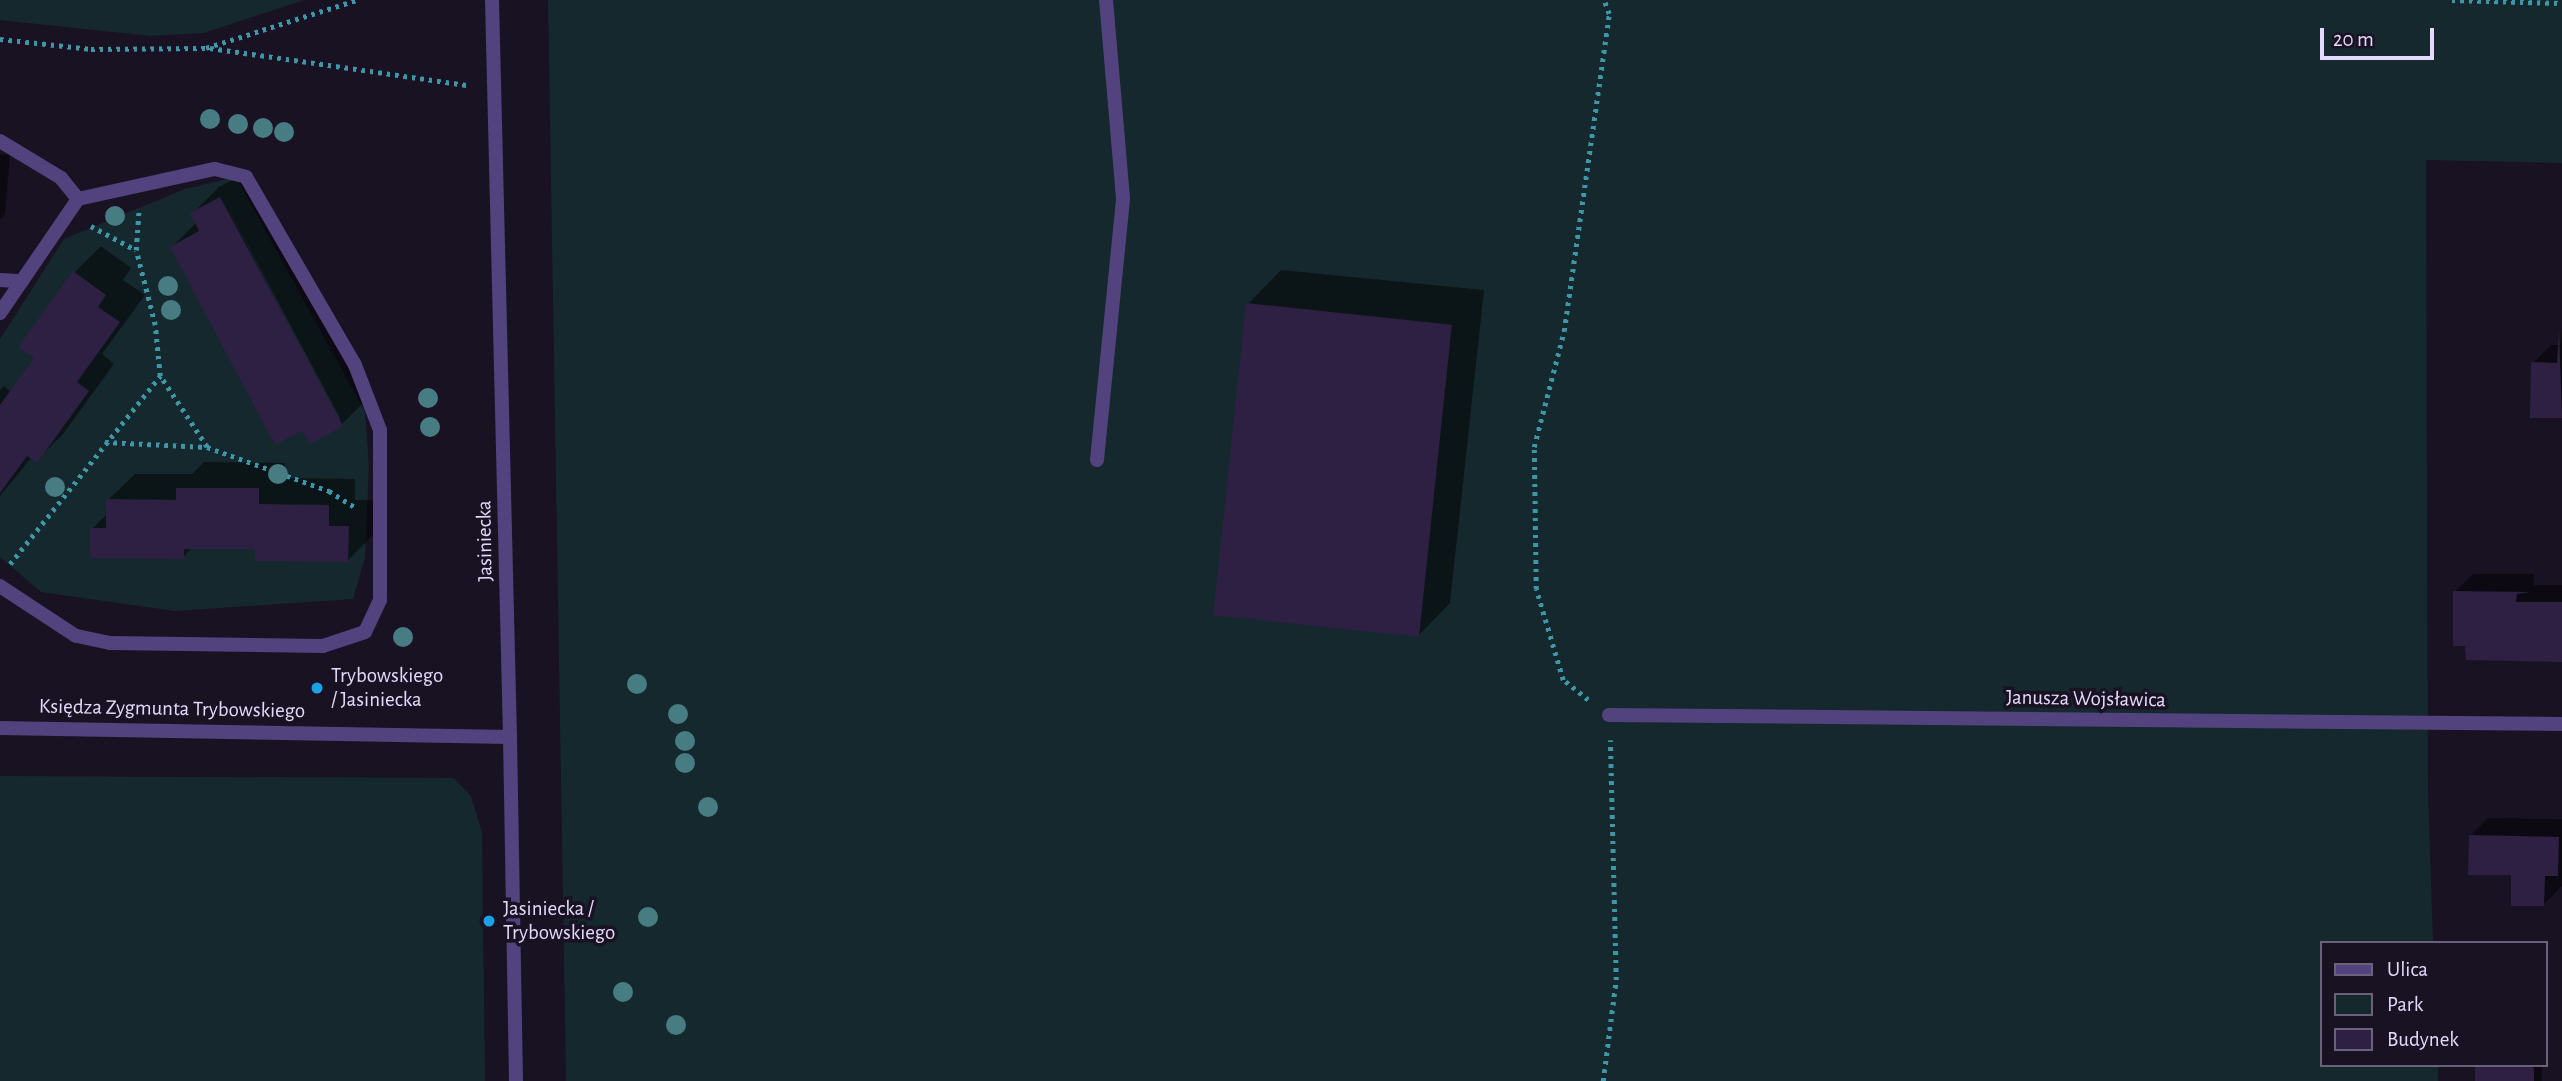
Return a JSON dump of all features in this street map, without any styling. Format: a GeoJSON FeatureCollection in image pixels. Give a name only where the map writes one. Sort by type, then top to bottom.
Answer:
{"type":"FeatureCollection","features":[{"type":"Feature","properties":{"kind":"street","name":"Jasiniecka"},"geometry":{"type":"LineString","coordinates":[[492,0],[498,89],[516,1081]]}},
{"type":"Feature","properties":{"kind":"street"},"geometry":{"type":"LineString","coordinates":[[1097,460],[1123,198],[1106,0]]}},
{"type":"Feature","properties":{"kind":"street"},"geometry":{"type":"LineString","coordinates":[[0,141],[61,178],[78,199]]}},
{"type":"Feature","properties":{"kind":"street"},"geometry":{"type":"LineString","coordinates":[[0,313],[78,199],[215,169],[246,177],[355,365],[380,430],[380,600],[374,619],[351,640],[323,646],[110,643],[76,636],[0,586]]}},
{"type":"Feature","properties":{"kind":"street"},"geometry":{"type":"LineString","coordinates":[[0,280],[22,281]]}},
{"type":"Feature","properties":{"kind":"street","name":"Janusza Wojsławica"},"geometry":{"type":"LineString","coordinates":[[1609,715],[2562,724]]}},
{"type":"Feature","properties":{"kind":"street","name":"Księdza Zygmunta Trybowskiego"},"geometry":{"type":"LineString","coordinates":[[0,728],[510,737]]}},
{"type":"Feature","properties":{"kind":"path"},"geometry":{"type":"LineString","coordinates":[[206,48],[356,0]]}},
{"type":"Feature","properties":{"kind":"path"},"geometry":{"type":"LineString","coordinates":[[1604,0],[1609,14],[1564,331],[1534,447],[1536,589],[1563,680],[1609,715],[1616,981],[1606,1081]]}},
{"type":"Feature","properties":{"kind":"path"},"geometry":{"type":"LineString","coordinates":[[2452,0],[2562,3]]}},
{"type":"Feature","properties":{"kind":"path"},"geometry":{"type":"LineString","coordinates":[[0,39],[91,49],[206,48],[498,89]]}},
{"type":"Feature","properties":{"kind":"path"},"geometry":{"type":"LineString","coordinates":[[144,183],[136,250],[155,325],[160,376],[207,447]]}},
{"type":"Feature","properties":{"kind":"path"},"geometry":{"type":"LineString","coordinates":[[68,214],[136,250]]}},
{"type":"Feature","properties":{"kind":"path"},"geometry":{"type":"LineString","coordinates":[[8,566],[160,376]]}},
{"type":"Feature","properties":{"kind":"path"},"geometry":{"type":"LineString","coordinates":[[105,442],[207,447],[329,491],[380,523]]}},
{"type":"Feature","properties":{"kind":"green space"},"geometry":{"type":"Polygon","coordinates":[[[0,0],[304,0],[204,33],[150,36],[0,20],[0,0]]]}},
{"type":"Feature","properties":{"kind":"green space"},"geometry":{"type":"Polygon","coordinates":[[[548,0],[2562,0],[2562,163],[2426,160],[2428,789],[2433,941],[2320,941],[2320,1067],[2438,1067],[2438,1081],[566,1081],[548,0]]]}},
{"type":"Feature","properties":{"kind":"green space"},"geometry":{"type":"Polygon","coordinates":[[[236,177],[365,412],[369,466],[365,558],[353,599],[175,611],[41,592],[0,557],[0,339],[64,239],[185,189],[236,177]]]}},
{"type":"Feature","properties":{"kind":"green space"},"geometry":{"type":"Polygon","coordinates":[[[0,776],[454,778],[471,796],[482,832],[485,1081],[0,1081],[0,776]]]}},
{"type":"Feature","properties":{"kind":"building"},"geometry":{"type":"Polygon","coordinates":[[[220,197],[343,426],[310,444],[302,431],[275,445],[170,247],[199,231],[190,213],[220,197]]]}},
{"type":"Feature","properties":{"kind":"building"},"geometry":{"type":"Polygon","coordinates":[[[73,271],[106,295],[98,307],[120,322],[77,382],[89,391],[37,463],[27,456],[0,493],[0,405],[34,358],[18,347],[73,271]]]}},
{"type":"Feature","properties":{"kind":"building"},"geometry":{"type":"Polygon","coordinates":[[[1246,303],[1452,325],[1419,637],[1213,615],[1246,303]]]}},
{"type":"Feature","properties":{"kind":"building"},"geometry":{"type":"Polygon","coordinates":[[[2559,329],[2562,418],[2530,418],[2531,362],[2557,363],[2559,329]]]}},
{"type":"Feature","properties":{"kind":"building"},"geometry":{"type":"Polygon","coordinates":[[[176,488],[259,488],[259,504],[329,505],[329,526],[349,526],[348,562],[255,561],[255,549],[184,549],[184,559],[90,558],[90,528],[106,528],[106,499],[176,500],[176,488]]]}},
{"type":"Feature","properties":{"kind":"building"},"geometry":{"type":"Polygon","coordinates":[[[2453,591],[2530,592],[2517,594],[2516,602],[2562,602],[2562,662],[2466,660],[2465,646],[2453,646],[2453,591]]]}},
{"type":"Feature","properties":{"kind":"building"},"geometry":{"type":"Polygon","coordinates":[[[2469,835],[2559,837],[2558,876],[2545,876],[2544,906],[2511,906],[2511,875],[2468,875],[2469,835]]]}},
{"type":"Feature","properties":{"kind":"building"},"geometry":{"type":"Polygon","coordinates":[[[2475,1067],[2534,1068],[2534,1081],[2475,1081],[2475,1067]]]}},
{"type":"Feature","properties":{"kind":"place","name":"Trybowskiego / Jasiniecka"},"geometry":{"type":"Point","coordinates":[317,688]}},
{"type":"Feature","properties":{"kind":"place","name":"Jasiniecka / Trybowskiego"},"geometry":{"type":"Point","coordinates":[489,921]}}]}
